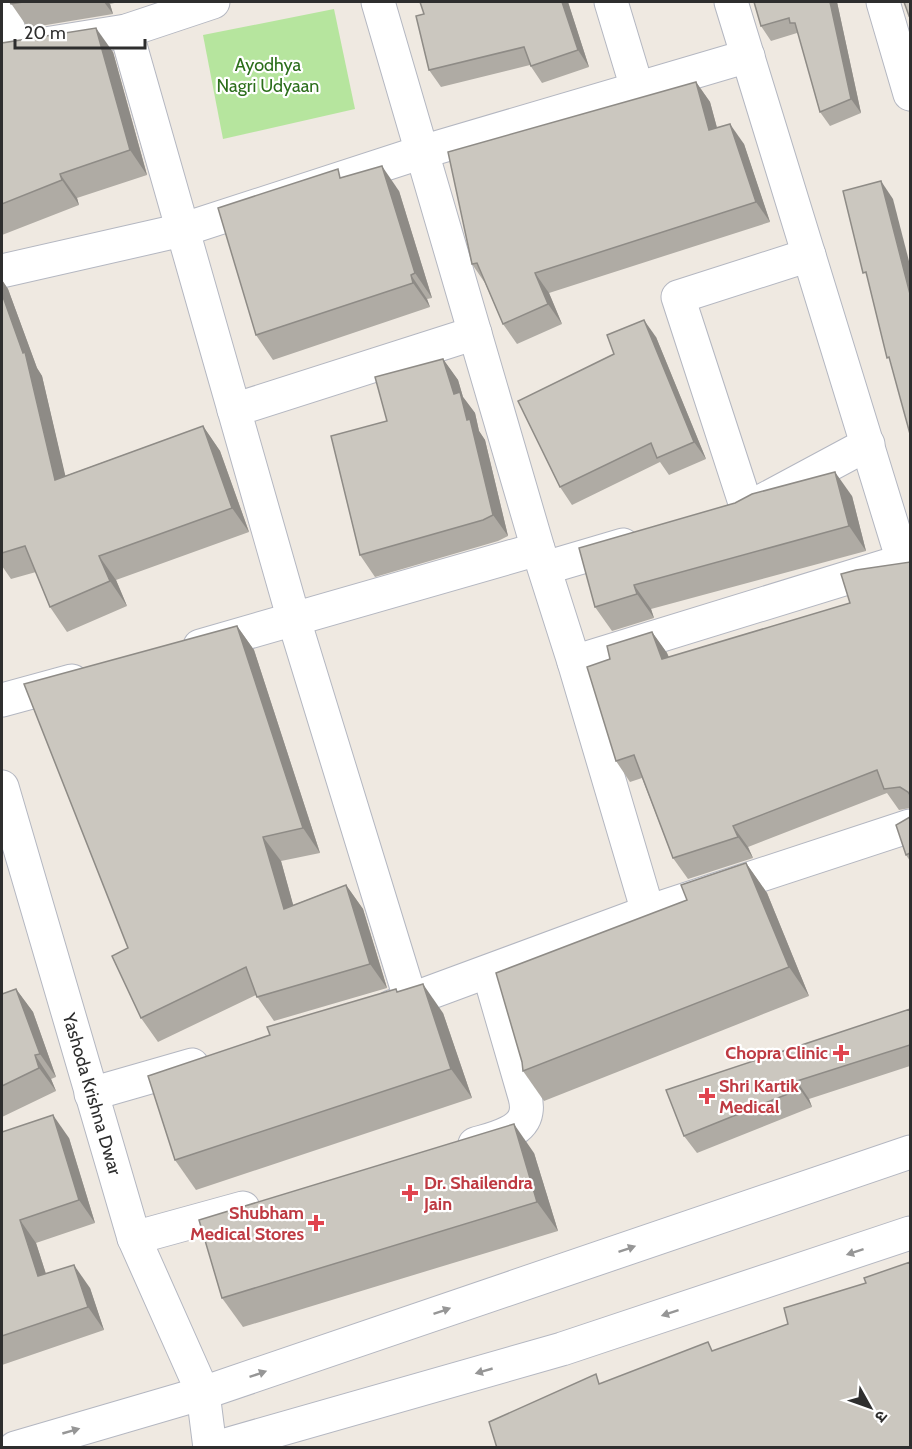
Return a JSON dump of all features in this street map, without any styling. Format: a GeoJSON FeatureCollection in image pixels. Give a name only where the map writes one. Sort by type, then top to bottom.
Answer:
{"type":"FeatureCollection","features":[{"type":"Feature","properties":{"kind":"street"},"geometry":{"type":"LineString","coordinates":[[2,4],[14,49],[126,31],[213,2]]}},
{"type":"Feature","properties":{"kind":"street"},"geometry":{"type":"LineString","coordinates":[[378,2],[541,559],[648,912]]}},
{"type":"Feature","properties":{"kind":"street"},"geometry":{"type":"LineString","coordinates":[[611,2],[637,88]]}},
{"type":"Feature","properties":{"kind":"street"},"geometry":{"type":"LineString","coordinates":[[574,662],[907,560],[868,444],[731,2]]}},
{"type":"Feature","properties":{"kind":"street"},"geometry":{"type":"LineString","coordinates":[[883,2],[910,94]]}},
{"type":"Feature","properties":{"kind":"street"},"geometry":{"type":"LineString","coordinates":[[126,31],[294,620],[411,1001]]}},
{"type":"Feature","properties":{"kind":"street"},"geometry":{"type":"LineString","coordinates":[[2,272],[182,230],[422,152],[748,56]]}},
{"type":"Feature","properties":{"kind":"street"},"geometry":{"type":"LineString","coordinates":[[809,255],[678,297],[735,512],[868,444]]}},
{"type":"Feature","properties":{"kind":"street"},"geometry":{"type":"LineString","coordinates":[[234,410],[476,333]]}},
{"type":"Feature","properties":{"kind":"street"},"geometry":{"type":"LineString","coordinates":[[170,654],[294,620],[541,559],[657,535]]}},
{"type":"Feature","properties":{"kind":"street"},"geometry":{"type":"LineString","coordinates":[[2,700],[103,672]]}},
{"type":"Feature","properties":{"kind":"street","name":"Yashoda Krishna Dwar"},"geometry":{"type":"LineString","coordinates":[[2,787],[134,1238],[203,1393],[210,1448]]}},
{"type":"Feature","properties":{"kind":"street"},"geometry":{"type":"LineString","coordinates":[[365,1015],[411,1001],[648,912],[910,826]]}},
{"type":"Feature","properties":{"kind":"street"},"geometry":{"type":"LineString","coordinates":[[446,1152],[511,1131],[521,1123],[526,1113],[525,1097],[489,972]]}},
{"type":"Feature","properties":{"kind":"street"},"geometry":{"type":"LineString","coordinates":[[91,1094],[216,1058]]}},
{"type":"Feature","properties":{"kind":"street"},"geometry":{"type":"LineString","coordinates":[[15,1448],[203,1393],[910,1152]]}},
{"type":"Feature","properties":{"kind":"street"},"geometry":{"type":"LineString","coordinates":[[134,1238],[272,1200]]}},
{"type":"Feature","properties":{"kind":"street"},"geometry":{"type":"LineString","coordinates":[[215,1448],[562,1349],[910,1233]]}},
{"type":"Feature","properties":{"kind":"green space","name":"Ayodhya Nagri Udyaan"},"geometry":{"type":"Polygon","coordinates":[[[334,9],[355,109],[223,139],[203,35],[334,9]]]}},
{"type":"Feature","properties":{"kind":"building"},"geometry":{"type":"Polygon","coordinates":[[[420,2],[562,2],[578,50],[531,66],[524,47],[429,70],[416,16],[424,14],[420,2]]]}},
{"type":"Feature","properties":{"kind":"building"},"geometry":{"type":"Polygon","coordinates":[[[754,2],[830,2],[851,99],[820,112],[795,23],[790,23],[789,18],[761,26],[754,2]]]}},
{"type":"Feature","properties":{"kind":"building"},"geometry":{"type":"Polygon","coordinates":[[[904,2],[910,2],[909,16],[904,2]]]}},
{"type":"Feature","properties":{"kind":"building"},"geometry":{"type":"Polygon","coordinates":[[[96,28],[130,150],[60,174],[62,180],[2,204],[2,43],[96,28]]]}},
{"type":"Feature","properties":{"kind":"building"},"geometry":{"type":"Polygon","coordinates":[[[696,82],[709,130],[730,124],[756,202],[535,273],[548,304],[503,324],[477,263],[472,264],[448,152],[696,82]]]}},
{"type":"Feature","properties":{"kind":"building"},"geometry":{"type":"Polygon","coordinates":[[[382,166],[415,273],[411,275],[413,283],[256,335],[218,208],[338,169],[340,178],[382,166]]]}},
{"type":"Feature","properties":{"kind":"building"},"geometry":{"type":"Polygon","coordinates":[[[881,181],[910,294],[910,434],[889,357],[887,358],[866,272],[863,273],[843,191],[881,181]]]}},
{"type":"Feature","properties":{"kind":"building"},"geometry":{"type":"Polygon","coordinates":[[[2,294],[23,353],[25,352],[55,480],[203,426],[232,508],[99,556],[110,581],[50,607],[25,546],[2,553],[2,294]]]}},
{"type":"Feature","properties":{"kind":"building"},"geometry":{"type":"Polygon","coordinates":[[[644,320],[694,442],[657,458],[651,443],[560,487],[518,401],[614,354],[607,335],[644,320]]]}},
{"type":"Feature","properties":{"kind":"building"},"geometry":{"type":"Polygon","coordinates":[[[443,359],[454,394],[460,392],[467,420],[470,419],[493,515],[483,520],[360,555],[331,436],[387,421],[375,377],[443,359]]]}},
{"type":"Feature","properties":{"kind":"building"},"geometry":{"type":"Polygon","coordinates":[[[835,472],[849,526],[634,585],[637,594],[595,607],[579,548],[735,503],[752,494],[835,472]]]}},
{"type":"Feature","properties":{"kind":"building"},"geometry":{"type":"Polygon","coordinates":[[[910,562],[910,795],[900,787],[884,789],[877,770],[733,826],[738,837],[673,858],[634,755],[616,761],[587,667],[610,659],[607,646],[652,632],[662,659],[850,603],[841,574],[910,562]]]}},
{"type":"Feature","properties":{"kind":"building"},"geometry":{"type":"Polygon","coordinates":[[[237,626],[303,828],[263,837],[284,909],[346,885],[370,964],[257,997],[246,967],[141,1018],[112,956],[128,948],[24,684],[237,626]]]}},
{"type":"Feature","properties":{"kind":"building"},"geometry":{"type":"Polygon","coordinates":[[[910,817],[910,853],[906,855],[896,825],[910,817]]]}},
{"type":"Feature","properties":{"kind":"building"},"geometry":{"type":"Polygon","coordinates":[[[746,863],[789,967],[523,1071],[496,973],[687,900],[681,885],[746,863]]]}},
{"type":"Feature","properties":{"kind":"building"},"geometry":{"type":"Polygon","coordinates":[[[423,984],[451,1069],[175,1160],[148,1076],[270,1035],[267,1027],[396,989],[397,992],[423,984]]]}},
{"type":"Feature","properties":{"kind":"building"},"geometry":{"type":"Polygon","coordinates":[[[16,989],[40,1054],[35,1055],[39,1068],[2,1086],[2,994],[16,989]]]}},
{"type":"Feature","properties":{"kind":"building"},"geometry":{"type":"Polygon","coordinates":[[[910,1009],[910,1045],[797,1081],[800,1089],[684,1136],[666,1090],[910,1009]]]}},
{"type":"Feature","properties":{"kind":"building"},"geometry":{"type":"Polygon","coordinates":[[[53,1115],[79,1200],[20,1220],[38,1276],[74,1265],[88,1307],[2,1336],[2,1132],[53,1115]]]}},
{"type":"Feature","properties":{"kind":"building"},"geometry":{"type":"Polygon","coordinates":[[[514,1124],[537,1202],[222,1298],[199,1220],[514,1124]]]}},
{"type":"Feature","properties":{"kind":"building"},"geometry":{"type":"Polygon","coordinates":[[[910,1262],[910,1448],[497,1448],[489,1422],[596,1374],[599,1384],[708,1342],[712,1351],[788,1324],[784,1308],[866,1283],[864,1278],[910,1262]]]}},
{"type":"Feature","properties":{"kind":"place","name":"Chopra Clinic"},"geometry":{"type":"Point","coordinates":[841,1053]}},
{"type":"Feature","properties":{"kind":"place","name":"Shri Kartik Medical"},"geometry":{"type":"Point","coordinates":[707,1096]}},
{"type":"Feature","properties":{"kind":"place","name":"Dr. Shailendra Jain"},"geometry":{"type":"Point","coordinates":[410,1193]}},
{"type":"Feature","properties":{"kind":"place","name":"Shubham Medical Stores"},"geometry":{"type":"Point","coordinates":[316,1223]}}]}
